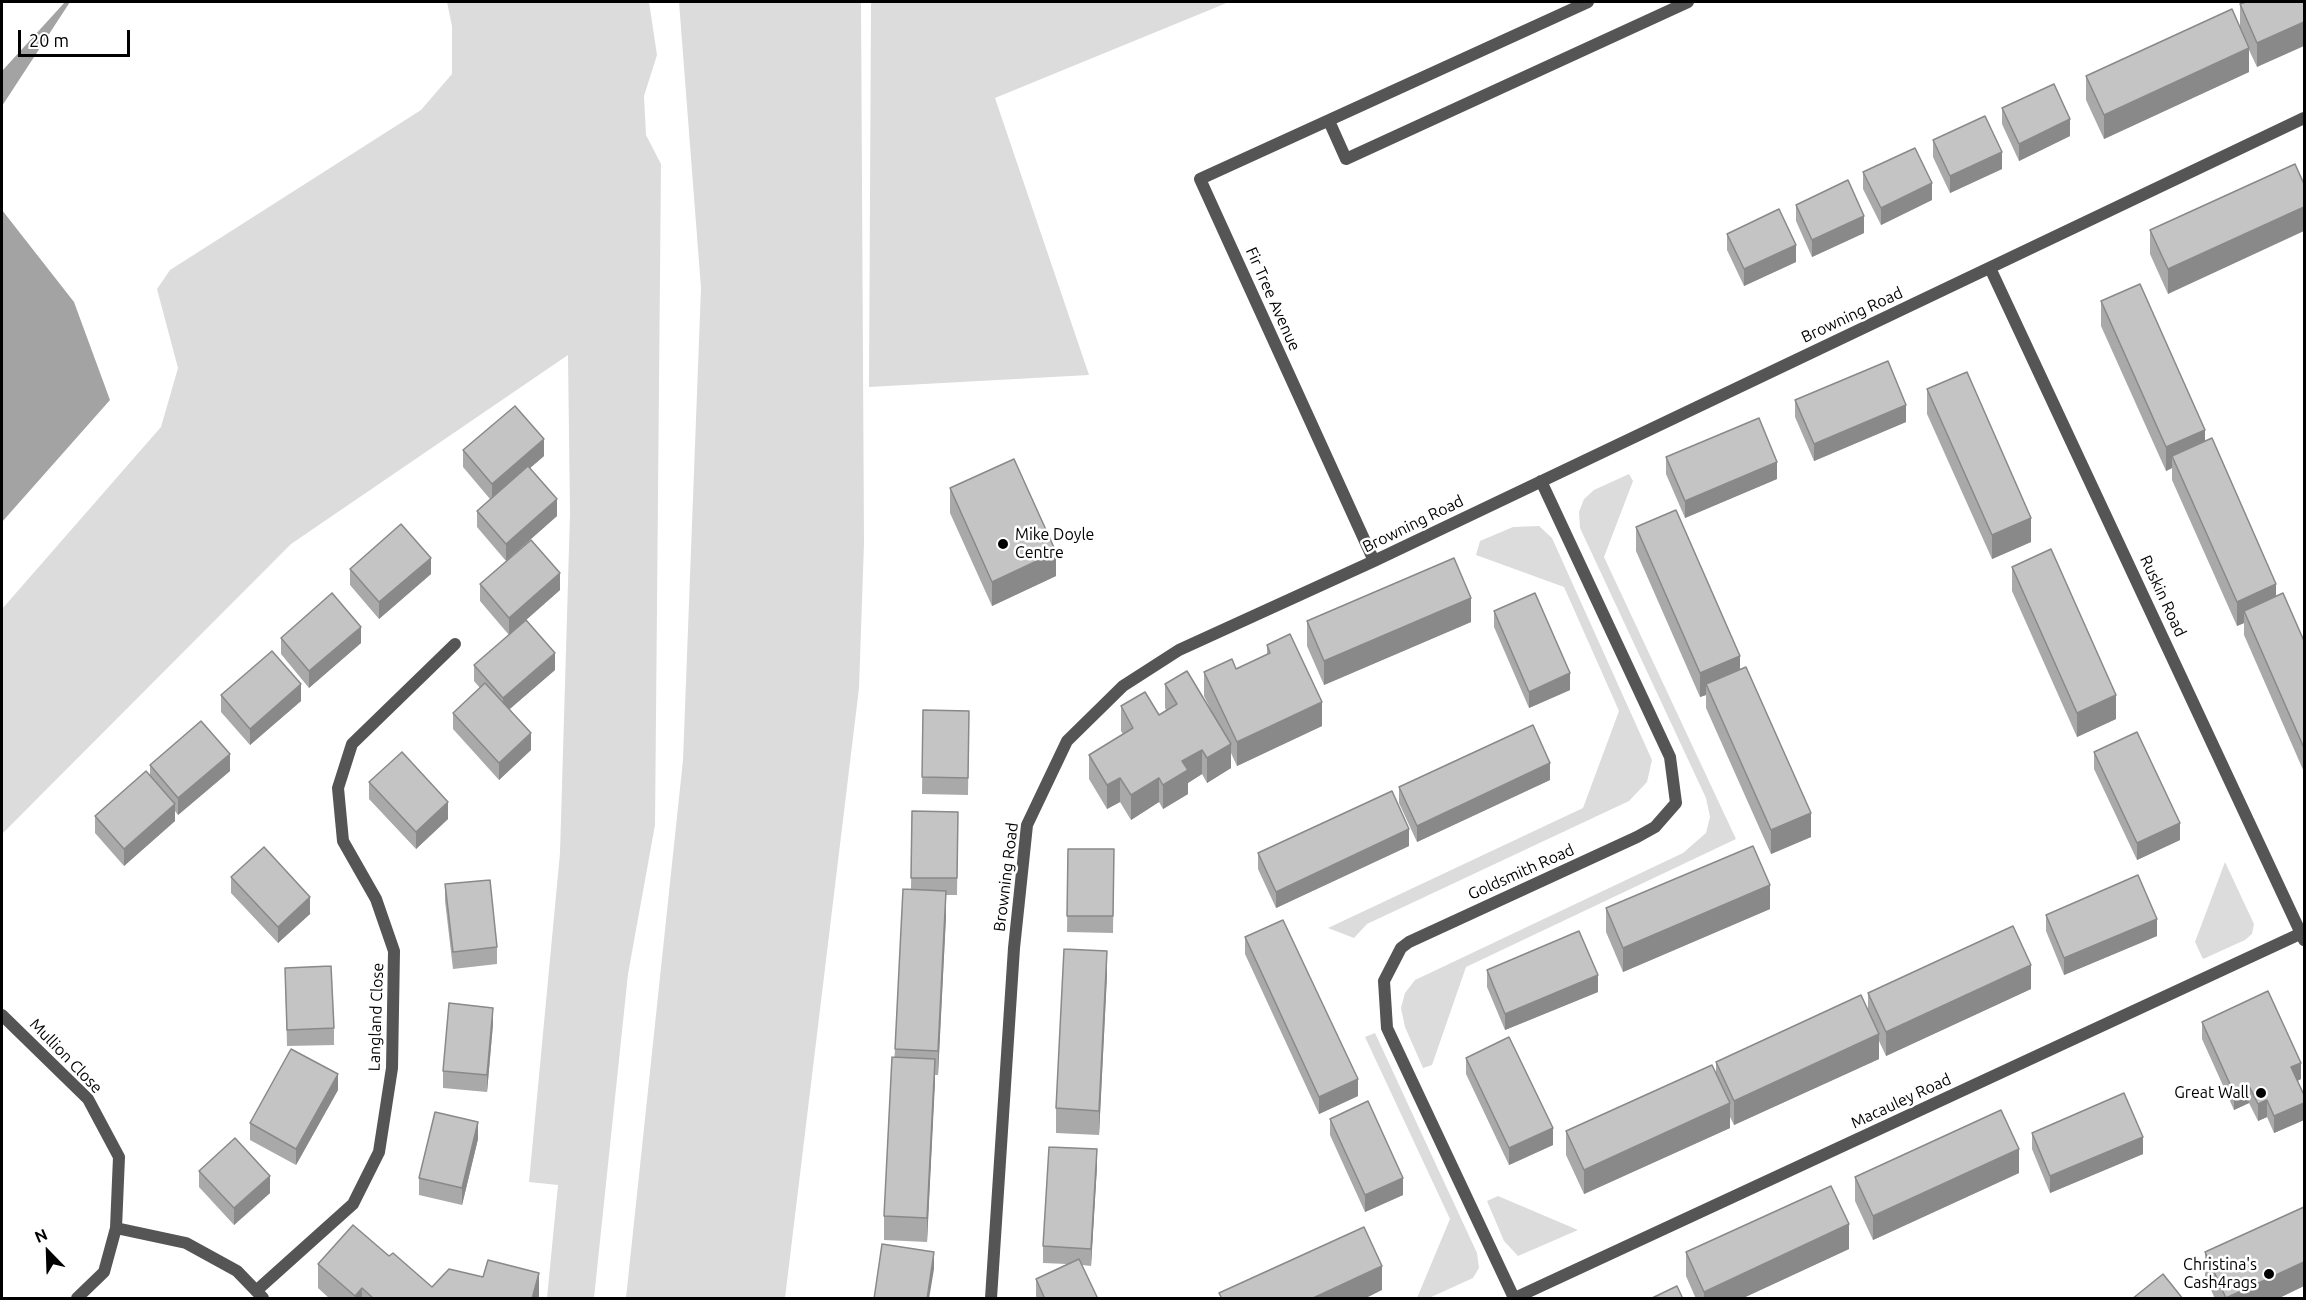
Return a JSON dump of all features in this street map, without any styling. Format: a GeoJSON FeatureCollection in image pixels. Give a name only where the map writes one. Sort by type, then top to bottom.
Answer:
{"type":"FeatureCollection","features":[{"type":"Feature","properties":{"kind":"street","name":"Fir Tree Avenue"},"geometry":{"type":"LineString","coordinates":[[1374,561],[1200,179],[1588,2]]}},
{"type":"Feature","properties":{"kind":"street"},"geometry":{"type":"LineString","coordinates":[[1329,122],[1346,159],[1688,2]]}},
{"type":"Feature","properties":{"kind":"street","name":"Browning Road"},"geometry":{"type":"LineString","coordinates":[[991,1299],[1014,948],[1027,825],[1067,741],[1123,686],[1179,650],[1374,561],[2304,118]]}},
{"type":"Feature","properties":{"kind":"street","name":"Ruskin Road"},"geometry":{"type":"LineString","coordinates":[[1990,268],[2304,935]]}},
{"type":"Feature","properties":{"kind":"street","name":"Goldsmith Road"},"geometry":{"type":"LineString","coordinates":[[1514,1299],[1387,1028],[1383,981],[1401,948],[1409,942],[1637,837],[1655,827],[1676,803],[1670,757],[1541,481]]}},
{"type":"Feature","properties":{"kind":"street","name":"Langland Close"},"geometry":{"type":"LineString","coordinates":[[260,1295],[353,1204],[379,1152],[392,1068],[394,951],[376,899],[343,841],[338,788],[352,744],[455,644]]}},
{"type":"Feature","properties":{"kind":"street","name":"Macauley Road"},"geometry":{"type":"LineString","coordinates":[[1514,1299],[2304,935]]}},
{"type":"Feature","properties":{"kind":"street","name":"Mullion Close"},"geometry":{"type":"LineString","coordinates":[[2,1015],[88,1099],[119,1157],[116,1228],[104,1272],[77,1299]]}},
{"type":"Feature","properties":{"kind":"street"},"geometry":{"type":"LineString","coordinates":[[116,1228],[186,1243],[237,1271],[260,1295]]}},
{"type":"Feature","properties":{"kind":"shaded area"},"geometry":{"type":"Polygon","coordinates":[[[65,2],[70,2],[2,106],[2,71],[65,2]]]}},
{"type":"Feature","properties":{"kind":"shaded area"},"geometry":{"type":"Polygon","coordinates":[[[447,2],[649,2],[657,55],[644,96],[646,135],[661,164],[655,825],[628,974],[594,1298],[547,1298],[558,1185],[529,1182],[560,853],[570,514],[568,355],[291,544],[2,834],[2,609],[161,427],[178,368],[157,289],[170,270],[421,110],[452,74],[452,26],[447,2]]]}},
{"type":"Feature","properties":{"kind":"shaded area"},"geometry":{"type":"Polygon","coordinates":[[[679,2],[861,2],[864,543],[859,688],[785,1298],[626,1298],[683,760],[701,288],[679,2]]]}},
{"type":"Feature","properties":{"kind":"shaded area"},"geometry":{"type":"Polygon","coordinates":[[[871,2],[1229,2],[995,98],[1089,375],[869,387],[871,2]]]}},
{"type":"Feature","properties":{"kind":"shaded area"},"geometry":{"type":"Polygon","coordinates":[[[2,210],[74,302],[110,400],[2,522],[2,210]]]}},
{"type":"Feature","properties":{"kind":"shaded area"},"geometry":{"type":"Polygon","coordinates":[[[1629,474],[1633,481],[1604,557],[1736,839],[1466,967],[1432,1065],[1423,1068],[1405,1027],[1401,1008],[1405,993],[1415,980],[1683,853],[1706,833],[1710,817],[1706,798],[1580,528],[1579,512],[1584,499],[1594,490],[1629,474]]]}},
{"type":"Feature","properties":{"kind":"shaded area"},"geometry":{"type":"Polygon","coordinates":[[[1539,526],[1552,538],[1652,760],[1647,782],[1629,801],[1367,924],[1354,938],[1328,928],[1583,808],[1619,711],[1564,587],[1476,555],[1480,541],[1513,527],[1539,526]]]}},
{"type":"Feature","properties":{"kind":"shaded area"},"geometry":{"type":"Polygon","coordinates":[[[2225,862],[2254,924],[2252,934],[2245,940],[2203,959],[2195,942],[2225,862]]]}},
{"type":"Feature","properties":{"kind":"shaded area"},"geometry":{"type":"Polygon","coordinates":[[[1375,1033],[1477,1253],[1479,1268],[1473,1278],[1429,1298],[1417,1298],[1450,1219],[1365,1037],[1375,1033]]]}},
{"type":"Feature","properties":{"kind":"shaded area"},"geometry":{"type":"Polygon","coordinates":[[[1498,1196],[1578,1230],[1518,1256],[1504,1241],[1487,1201],[1498,1196]]]}},
{"type":"Feature","properties":{"kind":"building"},"geometry":{"type":"Polygon","coordinates":[[[2246,2],[2304,2],[2304,22],[2257,43],[2240,4],[2246,2]]]}},
{"type":"Feature","properties":{"kind":"building"},"geometry":{"type":"Polygon","coordinates":[[[2232,9],[2249,48],[2104,115],[2086,76],[2232,9]]]}},
{"type":"Feature","properties":{"kind":"building"},"geometry":{"type":"Polygon","coordinates":[[[2054,84],[2070,119],[2019,144],[2002,108],[2054,84]]]}},
{"type":"Feature","properties":{"kind":"building"},"geometry":{"type":"Polygon","coordinates":[[[1985,116],[2002,152],[1950,176],[1933,140],[1985,116]]]}},
{"type":"Feature","properties":{"kind":"building"},"geometry":{"type":"Polygon","coordinates":[[[1915,148],[1932,183],[1881,208],[1863,172],[1915,148]]]}},
{"type":"Feature","properties":{"kind":"building"},"geometry":{"type":"Polygon","coordinates":[[[2295,164],[2304,184],[2304,207],[2168,269],[2150,230],[2295,164]]]}},
{"type":"Feature","properties":{"kind":"building"},"geometry":{"type":"Polygon","coordinates":[[[1848,180],[1864,216],[1812,240],[1796,205],[1848,180]]]}},
{"type":"Feature","properties":{"kind":"building"},"geometry":{"type":"Polygon","coordinates":[[[1779,209],[1796,245],[1744,269],[1727,234],[1779,209]]]}},
{"type":"Feature","properties":{"kind":"building"},"geometry":{"type":"Polygon","coordinates":[[[2140,284],[2205,430],[2166,447],[2101,301],[2140,284]]]}},
{"type":"Feature","properties":{"kind":"building"},"geometry":{"type":"Polygon","coordinates":[[[1888,361],[1906,405],[1814,444],[1795,400],[1888,361]]]}},
{"type":"Feature","properties":{"kind":"building"},"geometry":{"type":"Polygon","coordinates":[[[1967,372],[2031,518],[1992,535],[1927,389],[1967,372]]]}},
{"type":"Feature","properties":{"kind":"building"},"geometry":{"type":"Polygon","coordinates":[[[515,406],[544,439],[492,484],[463,450],[515,406]]]}},
{"type":"Feature","properties":{"kind":"building"},"geometry":{"type":"Polygon","coordinates":[[[1759,418],[1777,462],[1685,501],[1666,457],[1759,418]]]}},
{"type":"Feature","properties":{"kind":"building"},"geometry":{"type":"Polygon","coordinates":[[[2212,438],[2276,584],[2237,602],[2172,456],[2212,438]]]}},
{"type":"Feature","properties":{"kind":"building","name":"Mike Doyle Centre"},"geometry":{"type":"Polygon","coordinates":[[[1014,459],[1056,552],[992,582],[950,488],[1014,459]]]}},
{"type":"Feature","properties":{"kind":"building"},"geometry":{"type":"Polygon","coordinates":[[[528,466],[557,499],[506,544],[477,511],[528,466]]]}},
{"type":"Feature","properties":{"kind":"building"},"geometry":{"type":"Polygon","coordinates":[[[1676,510],[1740,656],[1700,673],[1636,527],[1676,510]]]}},
{"type":"Feature","properties":{"kind":"building"},"geometry":{"type":"Polygon","coordinates":[[[401,524],[431,558],[379,602],[350,569],[401,524]]]}},
{"type":"Feature","properties":{"kind":"building"},"geometry":{"type":"Polygon","coordinates":[[[531,540],[560,573],[509,618],[480,584],[531,540]]]}},
{"type":"Feature","properties":{"kind":"building"},"geometry":{"type":"Polygon","coordinates":[[[2051,549],[2116,695],[2077,713],[2012,567],[2051,549]]]}},
{"type":"Feature","properties":{"kind":"building"},"geometry":{"type":"Polygon","coordinates":[[[1454,558],[1471,598],[1324,661],[1307,621],[1454,558]]]}},
{"type":"Feature","properties":{"kind":"building"},"geometry":{"type":"Polygon","coordinates":[[[332,593],[361,627],[309,671],[281,638],[332,593]]]}},
{"type":"Feature","properties":{"kind":"building"},"geometry":{"type":"Polygon","coordinates":[[[1535,593],[1570,673],[1529,692],[1494,611],[1535,593]]]}},
{"type":"Feature","properties":{"kind":"building"},"geometry":{"type":"Polygon","coordinates":[[[2283,593],[2304,641],[2304,748],[2244,611],[2283,593]]]}},
{"type":"Feature","properties":{"kind":"building"},"geometry":{"type":"Polygon","coordinates":[[[526,620],[555,653],[503,698],[474,665],[526,620]]]}},
{"type":"Feature","properties":{"kind":"building"},"geometry":{"type":"Polygon","coordinates":[[[1290,634],[1322,702],[1237,742],[1204,672],[1232,659],[1236,669],[1270,653],[1267,645],[1290,634]]]}},
{"type":"Feature","properties":{"kind":"building"},"geometry":{"type":"Polygon","coordinates":[[[272,651],[301,684],[250,729],[221,695],[272,651]]]}},
{"type":"Feature","properties":{"kind":"building"},"geometry":{"type":"Polygon","coordinates":[[[1746,667],[1811,813],[1771,830],[1706,684],[1746,667]]]}},
{"type":"Feature","properties":{"kind":"building"},"geometry":{"type":"Polygon","coordinates":[[[1187,671],[1231,744],[1207,758],[1202,750],[1182,761],[1188,770],[1163,785],[1159,778],[1131,795],[1120,778],[1107,785],[1089,755],[1133,728],[1121,706],[1145,692],[1159,715],[1177,704],[1165,684],[1187,671]]]}},
{"type":"Feature","properties":{"kind":"building"},"geometry":{"type":"Polygon","coordinates":[[[485,683],[531,733],[499,763],[453,713],[485,683]]]}},
{"type":"Feature","properties":{"kind":"building"},"geometry":{"type":"Polygon","coordinates":[[[923,710],[969,711],[968,778],[922,777],[923,710]]]}},
{"type":"Feature","properties":{"kind":"building"},"geometry":{"type":"Polygon","coordinates":[[[201,721],[230,754],[178,798],[150,765],[201,721]]]}},
{"type":"Feature","properties":{"kind":"building"},"geometry":{"type":"Polygon","coordinates":[[[1533,725],[1550,763],[1417,826],[1399,787],[1533,725]]]}},
{"type":"Feature","properties":{"kind":"building"},"geometry":{"type":"Polygon","coordinates":[[[2137,732],[2180,823],[2137,843],[2094,752],[2137,732]]]}},
{"type":"Feature","properties":{"kind":"building"},"geometry":{"type":"Polygon","coordinates":[[[402,752],[448,802],[416,832],[369,782],[402,752]]]}},
{"type":"Feature","properties":{"kind":"building"},"geometry":{"type":"Polygon","coordinates":[[[146,771],[175,804],[124,849],[95,816],[146,771]]]}},
{"type":"Feature","properties":{"kind":"building"},"geometry":{"type":"Polygon","coordinates":[[[1392,791],[1409,829],[1276,892],[1258,853],[1392,791]]]}},
{"type":"Feature","properties":{"kind":"building"},"geometry":{"type":"Polygon","coordinates":[[[912,811],[958,812],[957,878],[911,878],[912,811]]]}},
{"type":"Feature","properties":{"kind":"building"},"geometry":{"type":"Polygon","coordinates":[[[1753,846],[1770,885],[1623,948],[1606,908],[1753,846]]]}},
{"type":"Feature","properties":{"kind":"building"},"geometry":{"type":"Polygon","coordinates":[[[264,847],[310,897],[278,927],[231,877],[264,847]]]}},
{"type":"Feature","properties":{"kind":"building"},"geometry":{"type":"Polygon","coordinates":[[[1068,849],[1114,849],[1113,916],[1067,916],[1068,849]]]}},
{"type":"Feature","properties":{"kind":"building"},"geometry":{"type":"Polygon","coordinates":[[[2138,875],[2157,919],[2064,958],[2046,915],[2138,875]]]}},
{"type":"Feature","properties":{"kind":"building"},"geometry":{"type":"Polygon","coordinates":[[[490,880],[497,947],[453,952],[445,884],[490,880]]]}},
{"type":"Feature","properties":{"kind":"building"},"geometry":{"type":"Polygon","coordinates":[[[903,889],[946,891],[938,1051],[895,1049],[903,889]]]}},
{"type":"Feature","properties":{"kind":"building"},"geometry":{"type":"Polygon","coordinates":[[[1283,920],[1358,1079],[1319,1097],[1245,937],[1283,920]]]}},
{"type":"Feature","properties":{"kind":"building"},"geometry":{"type":"Polygon","coordinates":[[[2013,926],[2031,965],[1886,1032],[1868,993],[2013,926]]]}},
{"type":"Feature","properties":{"kind":"building"},"geometry":{"type":"Polygon","coordinates":[[[1579,931],[1598,975],[1505,1014],[1487,970],[1579,931]]]}},
{"type":"Feature","properties":{"kind":"building"},"geometry":{"type":"Polygon","coordinates":[[[1064,949],[1107,951],[1099,1111],[1056,1108],[1064,949]]]}},
{"type":"Feature","properties":{"kind":"building"},"geometry":{"type":"Polygon","coordinates":[[[331,966],[334,1028],[287,1030],[285,968],[331,966]]]}},
{"type":"Feature","properties":{"kind":"building"},"geometry":{"type":"Polygon","coordinates":[[[2268,991],[2301,1063],[2291,1067],[2304,1095],[2304,1103],[2274,1116],[2267,1100],[2258,1104],[2249,1086],[2234,1093],[2202,1022],[2268,991]]]}},
{"type":"Feature","properties":{"kind":"building"},"geometry":{"type":"Polygon","coordinates":[[[1861,995],[1879,1034],[1734,1101],[1716,1062],[1861,995]]]}},
{"type":"Feature","properties":{"kind":"building"},"geometry":{"type":"Polygon","coordinates":[[[449,1003],[493,1008],[487,1075],[443,1071],[449,1003]]]}},
{"type":"Feature","properties":{"kind":"building"},"geometry":{"type":"Polygon","coordinates":[[[1509,1037],[1553,1128],[1509,1148],[1466,1058],[1509,1037]]]}},
{"type":"Feature","properties":{"kind":"building"},"geometry":{"type":"Polygon","coordinates":[[[291,1049],[338,1074],[296,1149],[250,1123],[291,1049]]]}},
{"type":"Feature","properties":{"kind":"building"},"geometry":{"type":"Polygon","coordinates":[[[892,1057],[935,1059],[927,1218],[884,1216],[892,1057]]]}},
{"type":"Feature","properties":{"kind":"building"},"geometry":{"type":"Polygon","coordinates":[[[1712,1065],[1730,1103],[1584,1170],[1566,1131],[1712,1065]]]}},
{"type":"Feature","properties":{"kind":"building"},"geometry":{"type":"Polygon","coordinates":[[[2124,1093],[2143,1137],[2050,1176],[2032,1133],[2124,1093]]]}},
{"type":"Feature","properties":{"kind":"building"},"geometry":{"type":"Polygon","coordinates":[[[1368,1101],[1403,1178],[1365,1195],[1330,1119],[1368,1101]]]}},
{"type":"Feature","properties":{"kind":"building"},"geometry":{"type":"Polygon","coordinates":[[[2001,1110],[2019,1149],[1873,1216],[1855,1177],[2001,1110]]]}},
{"type":"Feature","properties":{"kind":"building"},"geometry":{"type":"Polygon","coordinates":[[[435,1112],[478,1122],[462,1188],[419,1178],[435,1112]]]}},
{"type":"Feature","properties":{"kind":"building"},"geometry":{"type":"Polygon","coordinates":[[[235,1138],[270,1176],[234,1208],[199,1171],[235,1138]]]}},
{"type":"Feature","properties":{"kind":"building"},"geometry":{"type":"Polygon","coordinates":[[[1049,1147],[1097,1149],[1091,1249],[1043,1246],[1049,1147]]]}},
{"type":"Feature","properties":{"kind":"building"},"geometry":{"type":"Polygon","coordinates":[[[1831,1186],[1849,1224],[1704,1292],[1686,1252],[1831,1186]]]}},
{"type":"Feature","properties":{"kind":"building"},"geometry":{"type":"Polygon","coordinates":[[[2304,1207],[2304,1262],[2226,1298],[2205,1252],[2304,1207]]]}},
{"type":"Feature","properties":{"kind":"building"},"geometry":{"type":"Polygon","coordinates":[[[353,1225],[389,1256],[393,1253],[432,1287],[449,1269],[483,1277],[488,1260],[539,1273],[532,1299],[374,1299],[362,1288],[355,1296],[318,1264],[353,1225]]]}},
{"type":"Feature","properties":{"kind":"building"},"geometry":{"type":"Polygon","coordinates":[[[1364,1227],[1382,1266],[1311,1299],[1222,1299],[1219,1293],[1364,1227]]]}},
{"type":"Feature","properties":{"kind":"building"},"geometry":{"type":"Polygon","coordinates":[[[882,1244],[934,1252],[927,1299],[874,1299],[882,1244]]]}},
{"type":"Feature","properties":{"kind":"building"},"geometry":{"type":"Polygon","coordinates":[[[1079,1259],[1098,1299],[1045,1299],[1036,1279],[1079,1259]]]}},
{"type":"Feature","properties":{"kind":"building"},"geometry":{"type":"Polygon","coordinates":[[[2163,1274],[2183,1299],[2132,1299],[2163,1274]]]}},
{"type":"Feature","properties":{"kind":"building"},"geometry":{"type":"Polygon","coordinates":[[[1677,1286],[1683,1299],[1650,1299],[1677,1286]]]}},
{"type":"Feature","properties":{"kind":"place","name":"Mike Doyle Centre"},"geometry":{"type":"Point","coordinates":[1003,544]}},
{"type":"Feature","properties":{"kind":"place","name":"Great Wall"},"geometry":{"type":"Point","coordinates":[2261,1093]}},
{"type":"Feature","properties":{"kind":"place","name":"Christina's Cash4rags"},"geometry":{"type":"Point","coordinates":[2269,1274]}}]}
